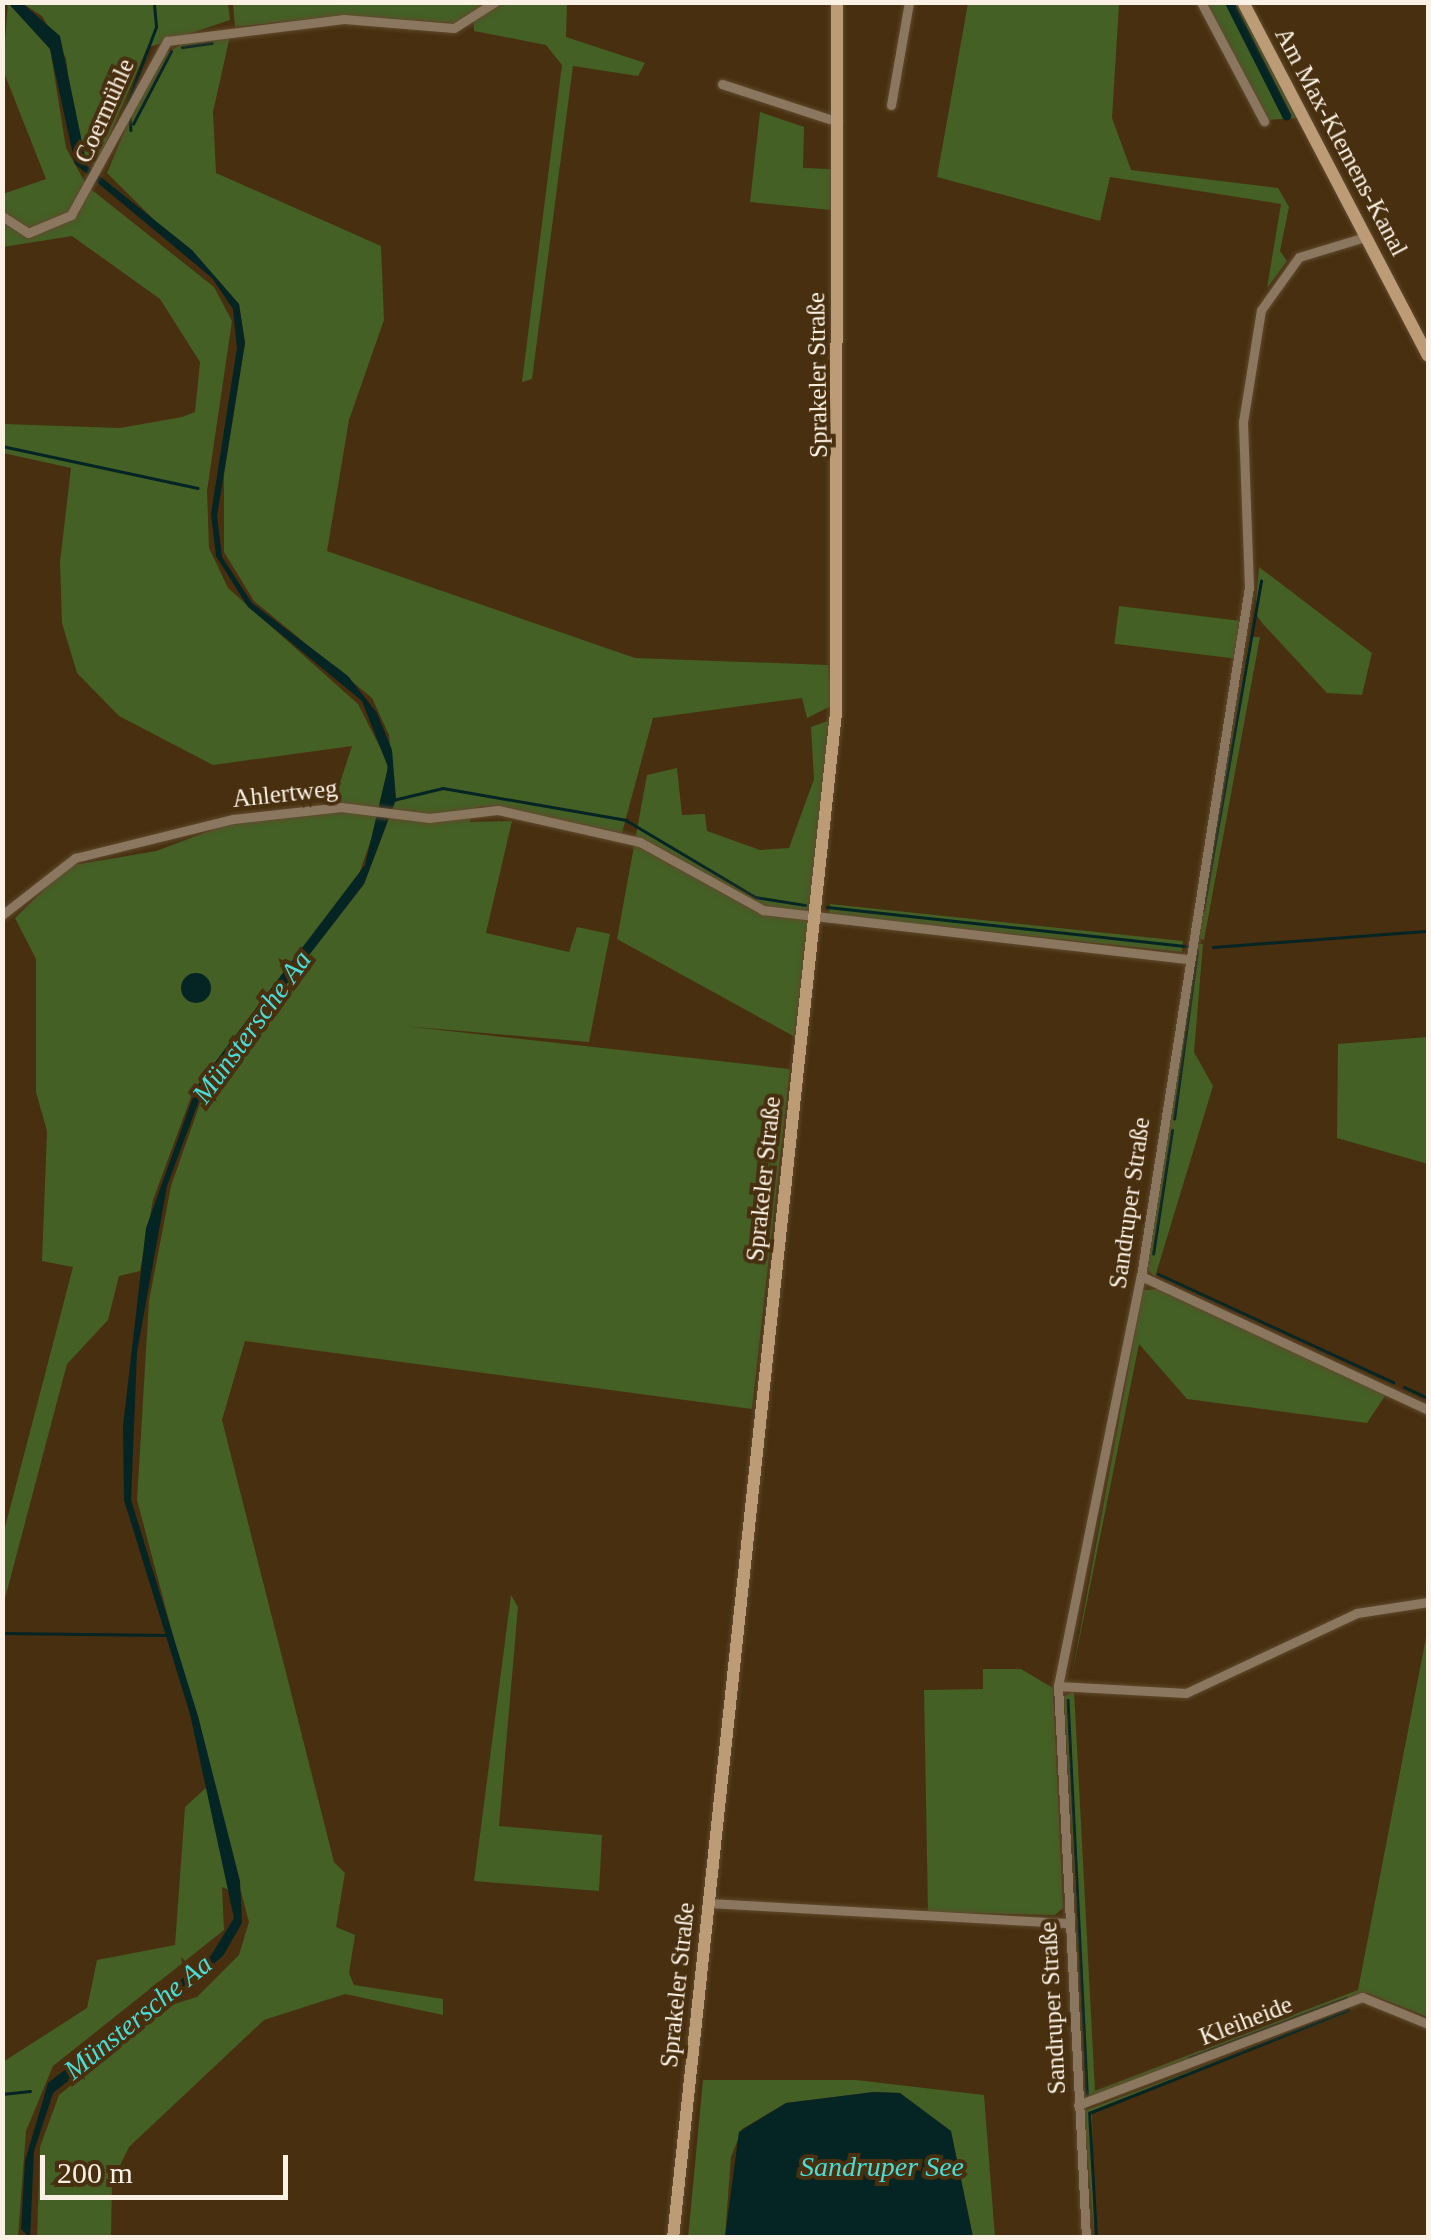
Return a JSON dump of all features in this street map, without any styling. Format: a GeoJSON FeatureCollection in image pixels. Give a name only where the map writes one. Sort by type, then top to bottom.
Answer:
{"type":"FeatureCollection","features":[{"type":"Feature","properties":{"kind":"main road","name":"Sprakeler Straße"},"geometry":{"type":"LineString","coordinates":[[673,2238],[815,918],[842,618],[836,2]]}},
{"type":"Feature","properties":{"kind":"main road","name":"Am Max-Klemens-Kanal"},"geometry":{"type":"LineString","coordinates":[[1242,2],[1428,356]]}},
{"type":"Feature","properties":{"kind":"street","name":"Coermühle"},"geometry":{"type":"LineString","coordinates":[[2,216],[14,228],[43,232],[92,189],[154,52],[184,36],[344,20],[454,28],[495,2]]}},
{"type":"Feature","properties":{"kind":"street"},"geometry":{"type":"LineString","coordinates":[[891,105],[909,2]]}},
{"type":"Feature","properties":{"kind":"street"},"geometry":{"type":"LineString","coordinates":[[1200,2],[1264,121]]}},
{"type":"Feature","properties":{"kind":"street"},"geometry":{"type":"LineString","coordinates":[[722,84],[838,122]]}},
{"type":"Feature","properties":{"kind":"street","name":"Sandruper Straße"},"geometry":{"type":"LineString","coordinates":[[1086,2238],[1058,1686],[1141,1276],[1186,950],[1252,567],[1242,442],[1262,310],[1299,258],[1365,237]]}},
{"type":"Feature","properties":{"kind":"street","name":"Ahlertweg"},"geometry":{"type":"LineString","coordinates":[[2,915],[82,856],[233,819],[374,810],[403,816],[498,810],[634,840],[744,902],[815,918],[1186,950]]}},
{"type":"Feature","properties":{"kind":"street"},"geometry":{"type":"LineString","coordinates":[[1141,1276],[1428,1410]]}},
{"type":"Feature","properties":{"kind":"street"},"geometry":{"type":"LineString","coordinates":[[1058,1686],[1186,1692],[1357,1613],[1428,1602]]}},
{"type":"Feature","properties":{"kind":"street"},"geometry":{"type":"LineString","coordinates":[[709,1902],[1069,1922]]}},
{"type":"Feature","properties":{"kind":"street","name":"Kleiheide"},"geometry":{"type":"LineString","coordinates":[[1078,2104],[1362,1998],[1428,2024]]}},
{"type":"Feature","properties":{"kind":"green space"},"geometry":{"type":"Polygon","coordinates":[[[8,2],[50,48],[66,148],[87,186],[214,287],[232,321],[207,491],[209,548],[228,588],[358,704],[387,761],[388,791],[358,877],[191,1097],[153,1200],[140,1271],[119,1276],[108,1320],[67,1364],[3,1606],[3,1535],[73,1267],[42,1261],[47,1131],[36,1092],[36,959],[15,918],[68,866],[156,851],[231,823],[331,810],[352,746],[213,765],[119,716],[77,673],[62,623],[60,562],[71,468],[3,453],[3,424],[120,428],[182,417],[195,412],[200,362],[160,299],[72,236],[3,247],[3,194],[46,179],[3,70],[8,2]]]}},
{"type":"Feature","properties":{"kind":"green space"},"geometry":{"type":"Polygon","coordinates":[[[22,3],[228,3],[230,20],[147,48],[96,167],[76,148],[66,58],[42,16],[22,3]]]}},
{"type":"Feature","properties":{"kind":"green space"},"geometry":{"type":"Polygon","coordinates":[[[233,3],[567,3],[566,37],[645,63],[638,76],[573,66],[532,379],[522,382],[562,65],[546,45],[474,31],[473,14],[453,23],[343,15],[235,27],[233,3]]]}},
{"type":"Feature","properties":{"kind":"green space"},"geometry":{"type":"Polygon","coordinates":[[[968,3],[1119,5],[1112,118],[1131,170],[1278,188],[1289,207],[1280,251],[1287,261],[1267,288],[1281,204],[1110,177],[1100,221],[937,177],[968,3]]]}},
{"type":"Feature","properties":{"kind":"green space"},"geometry":{"type":"Polygon","coordinates":[[[1207,3],[1237,3],[1297,118],[1268,120],[1207,3]]]}},
{"type":"Feature","properties":{"kind":"green space"},"geometry":{"type":"Polygon","coordinates":[[[230,36],[213,112],[216,173],[381,246],[384,320],[349,420],[327,551],[635,658],[828,665],[833,705],[807,718],[802,698],[653,718],[622,833],[496,806],[477,807],[469,822],[512,821],[486,933],[569,952],[577,927],[610,934],[589,1042],[404,1026],[790,1069],[752,1409],[245,1341],[222,1420],[334,1862],[345,1873],[336,1927],[355,1935],[349,1973],[354,1985],[443,1999],[443,2015],[345,1994],[264,2020],[129,2147],[112,2182],[111,2237],[37,2238],[40,2147],[59,2095],[171,2005],[197,1997],[239,1955],[249,1922],[137,1500],[149,1301],[171,1186],[205,1089],[364,884],[396,800],[389,735],[372,698],[254,601],[224,552],[224,475],[245,343],[239,304],[107,173],[154,60],[187,41],[230,36]]]}},
{"type":"Feature","properties":{"kind":"green space"},"geometry":{"type":"Polygon","coordinates":[[[760,112],[804,127],[803,168],[831,169],[831,210],[750,202],[760,112]]]}},
{"type":"Feature","properties":{"kind":"green space"},"geometry":{"type":"Polygon","coordinates":[[[1259,567],[1372,653],[1362,695],[1327,693],[1263,624],[1255,613],[1259,567]]]}},
{"type":"Feature","properties":{"kind":"green space"},"geometry":{"type":"Polygon","coordinates":[[[1119,606],[1239,621],[1234,658],[1114,644],[1119,606]]]}},
{"type":"Feature","properties":{"kind":"green space"},"geometry":{"type":"Polygon","coordinates":[[[1250,637],[1260,637],[1204,940],[1196,937],[1250,637]]]}},
{"type":"Feature","properties":{"kind":"green space"},"geometry":{"type":"Polygon","coordinates":[[[830,720],[795,1037],[617,939],[647,775],[677,768],[682,815],[705,814],[707,831],[760,850],[789,848],[814,779],[811,727],[830,720]]]}},
{"type":"Feature","properties":{"kind":"green space"},"geometry":{"type":"Polygon","coordinates":[[[830,904],[1183,941],[1182,952],[829,915],[830,904]]]}},
{"type":"Feature","properties":{"kind":"green space"},"geometry":{"type":"Polygon","coordinates":[[[1192,944],[1203,944],[1194,1052],[1213,1086],[1155,1277],[1147,1269],[1192,944]]]}},
{"type":"Feature","properties":{"kind":"green space"},"geometry":{"type":"Polygon","coordinates":[[[1428,1037],[1428,1164],[1337,1138],[1338,1044],[1428,1037]]]}},
{"type":"Feature","properties":{"kind":"green space"},"geometry":{"type":"Polygon","coordinates":[[[1159,1289],[1387,1393],[1367,1423],[1187,1399],[1139,1344],[1071,1681],[1143,1290],[1159,1289]]]}},
{"type":"Feature","properties":{"kind":"green space"},"geometry":{"type":"Polygon","coordinates":[[[511,1595],[518,1607],[499,1826],[602,1835],[599,1891],[474,1881],[511,1595]]]}},
{"type":"Feature","properties":{"kind":"green space"},"geometry":{"type":"Polygon","coordinates":[[[1428,1627],[1428,2017],[1367,1993],[1088,2099],[1064,1697],[1074,1690],[1095,2091],[1358,1990],[1428,1627]]]}},
{"type":"Feature","properties":{"kind":"green space"},"geometry":{"type":"Polygon","coordinates":[[[983,1669],[1021,1669],[1053,1688],[1063,1908],[1055,1915],[928,1912],[924,1690],[983,1689],[983,1669]]]}},
{"type":"Feature","properties":{"kind":"green space"},"geometry":{"type":"Polygon","coordinates":[[[207,1787],[231,1891],[222,1887],[224,1930],[53,2066],[26,2131],[18,2237],[3,2237],[3,2062],[87,2008],[97,1960],[175,1945],[185,1807],[207,1787]]]}},
{"type":"Feature","properties":{"kind":"green space"},"geometry":{"type":"Polygon","coordinates":[[[1359,2008],[1092,2112],[1094,2237],[1084,2111],[1359,2008]]]}},
{"type":"Feature","properties":{"kind":"green space"},"geometry":{"type":"Polygon","coordinates":[[[703,2080],[856,2080],[984,2095],[995,2237],[973,2237],[952,2137],[900,2093],[874,2092],[786,2103],[742,2129],[731,2157],[725,2237],[688,2238],[703,2080]]]}},
{"type":"Feature","properties":{"kind":"water","name":"Münstersche Aa"},"geometry":{"type":"Polygon","coordinates":[[[8,3],[22,3],[60,36],[87,166],[192,250],[239,304],[245,343],[217,516],[222,557],[252,603],[348,676],[377,713],[392,750],[396,799],[364,884],[201,1095],[167,1186],[137,1352],[131,1500],[198,1716],[240,1881],[242,1923],[223,1956],[53,2093],[34,2151],[30,2238],[21,2229],[25,2161],[48,2083],[210,1957],[234,1918],[190,1714],[124,1500],[123,1426],[146,1228],[197,1086],[365,865],[388,767],[362,701],[248,607],[216,556],[211,514],[237,348],[233,309],[212,278],[75,164],[50,49],[8,3]]]}},
{"type":"Feature","properties":{"kind":"water"},"geometry":{"type":"Polygon","coordinates":[[[196,973],[210,982],[211,988],[202,1002],[196,1003],[182,994],[181,988],[190,974],[196,973]]]}},
{"type":"Feature","properties":{"kind":"water","name":"Sandruper See"},"geometry":{"type":"Polygon","coordinates":[[[874,2092],[900,2093],[951,2131],[973,2237],[725,2237],[739,2132],[786,2103],[874,2092]]]}},
{"type":"Feature","properties":{"kind":"waterway"},"geometry":{"type":"LineString","coordinates":[[130,2],[136,2]]}},
{"type":"Feature","properties":{"kind":"waterway"},"geometry":{"type":"LineString","coordinates":[[124,112],[156,27],[154,2]]}},
{"type":"Feature","properties":{"kind":"waterway"},"geometry":{"type":"LineString","coordinates":[[1229,2],[1286,115]]}},
{"type":"Feature","properties":{"kind":"waterway"},"geometry":{"type":"LineString","coordinates":[[182,47],[212,43]]}},
{"type":"Feature","properties":{"kind":"waterway"},"geometry":{"type":"LineString","coordinates":[[133,124],[171,51]]}},
{"type":"Feature","properties":{"kind":"waterway"},"geometry":{"type":"LineString","coordinates":[[130,117],[131,130]]}},
{"type":"Feature","properties":{"kind":"waterway"},"geometry":{"type":"LineString","coordinates":[[2,446],[198,488]]}},
{"type":"Feature","properties":{"kind":"waterway"},"geometry":{"type":"LineString","coordinates":[[1203,910],[1261,581]]}},
{"type":"Feature","properties":{"kind":"waterway"},"geometry":{"type":"LineString","coordinates":[[393,800],[443,788],[626,820],[755,897],[805,905]]}},
{"type":"Feature","properties":{"kind":"waterway"},"geometry":{"type":"LineString","coordinates":[[827,907],[1187,946]]}},
{"type":"Feature","properties":{"kind":"waterway"},"geometry":{"type":"LineString","coordinates":[[1213,947],[1428,931]]}},
{"type":"Feature","properties":{"kind":"waterway"},"geometry":{"type":"LineString","coordinates":[[1174,1119],[1197,952]]}},
{"type":"Feature","properties":{"kind":"waterway"},"geometry":{"type":"LineString","coordinates":[[1153,1254],[1172,1130]]}},
{"type":"Feature","properties":{"kind":"waterway"},"geometry":{"type":"LineString","coordinates":[[1158,1274],[1393,1382]]}},
{"type":"Feature","properties":{"kind":"waterway"},"geometry":{"type":"LineString","coordinates":[[1404,1387],[1428,1398]]}},
{"type":"Feature","properties":{"kind":"waterway"},"geometry":{"type":"LineString","coordinates":[[2,1633],[166,1635]]}},
{"type":"Feature","properties":{"kind":"waterway"},"geometry":{"type":"LineString","coordinates":[[1068,1700],[1087,2095]]}},
{"type":"Feature","properties":{"kind":"waterway"},"geometry":{"type":"LineString","coordinates":[[1189,2058],[1346,1998]]}},
{"type":"Feature","properties":{"kind":"waterway"},"geometry":{"type":"LineString","coordinates":[[1096,2238],[1089,2113],[1348,2010]]}},
{"type":"Feature","properties":{"kind":"waterway"},"geometry":{"type":"LineString","coordinates":[[2,2094],[30,2091]]}}]}
